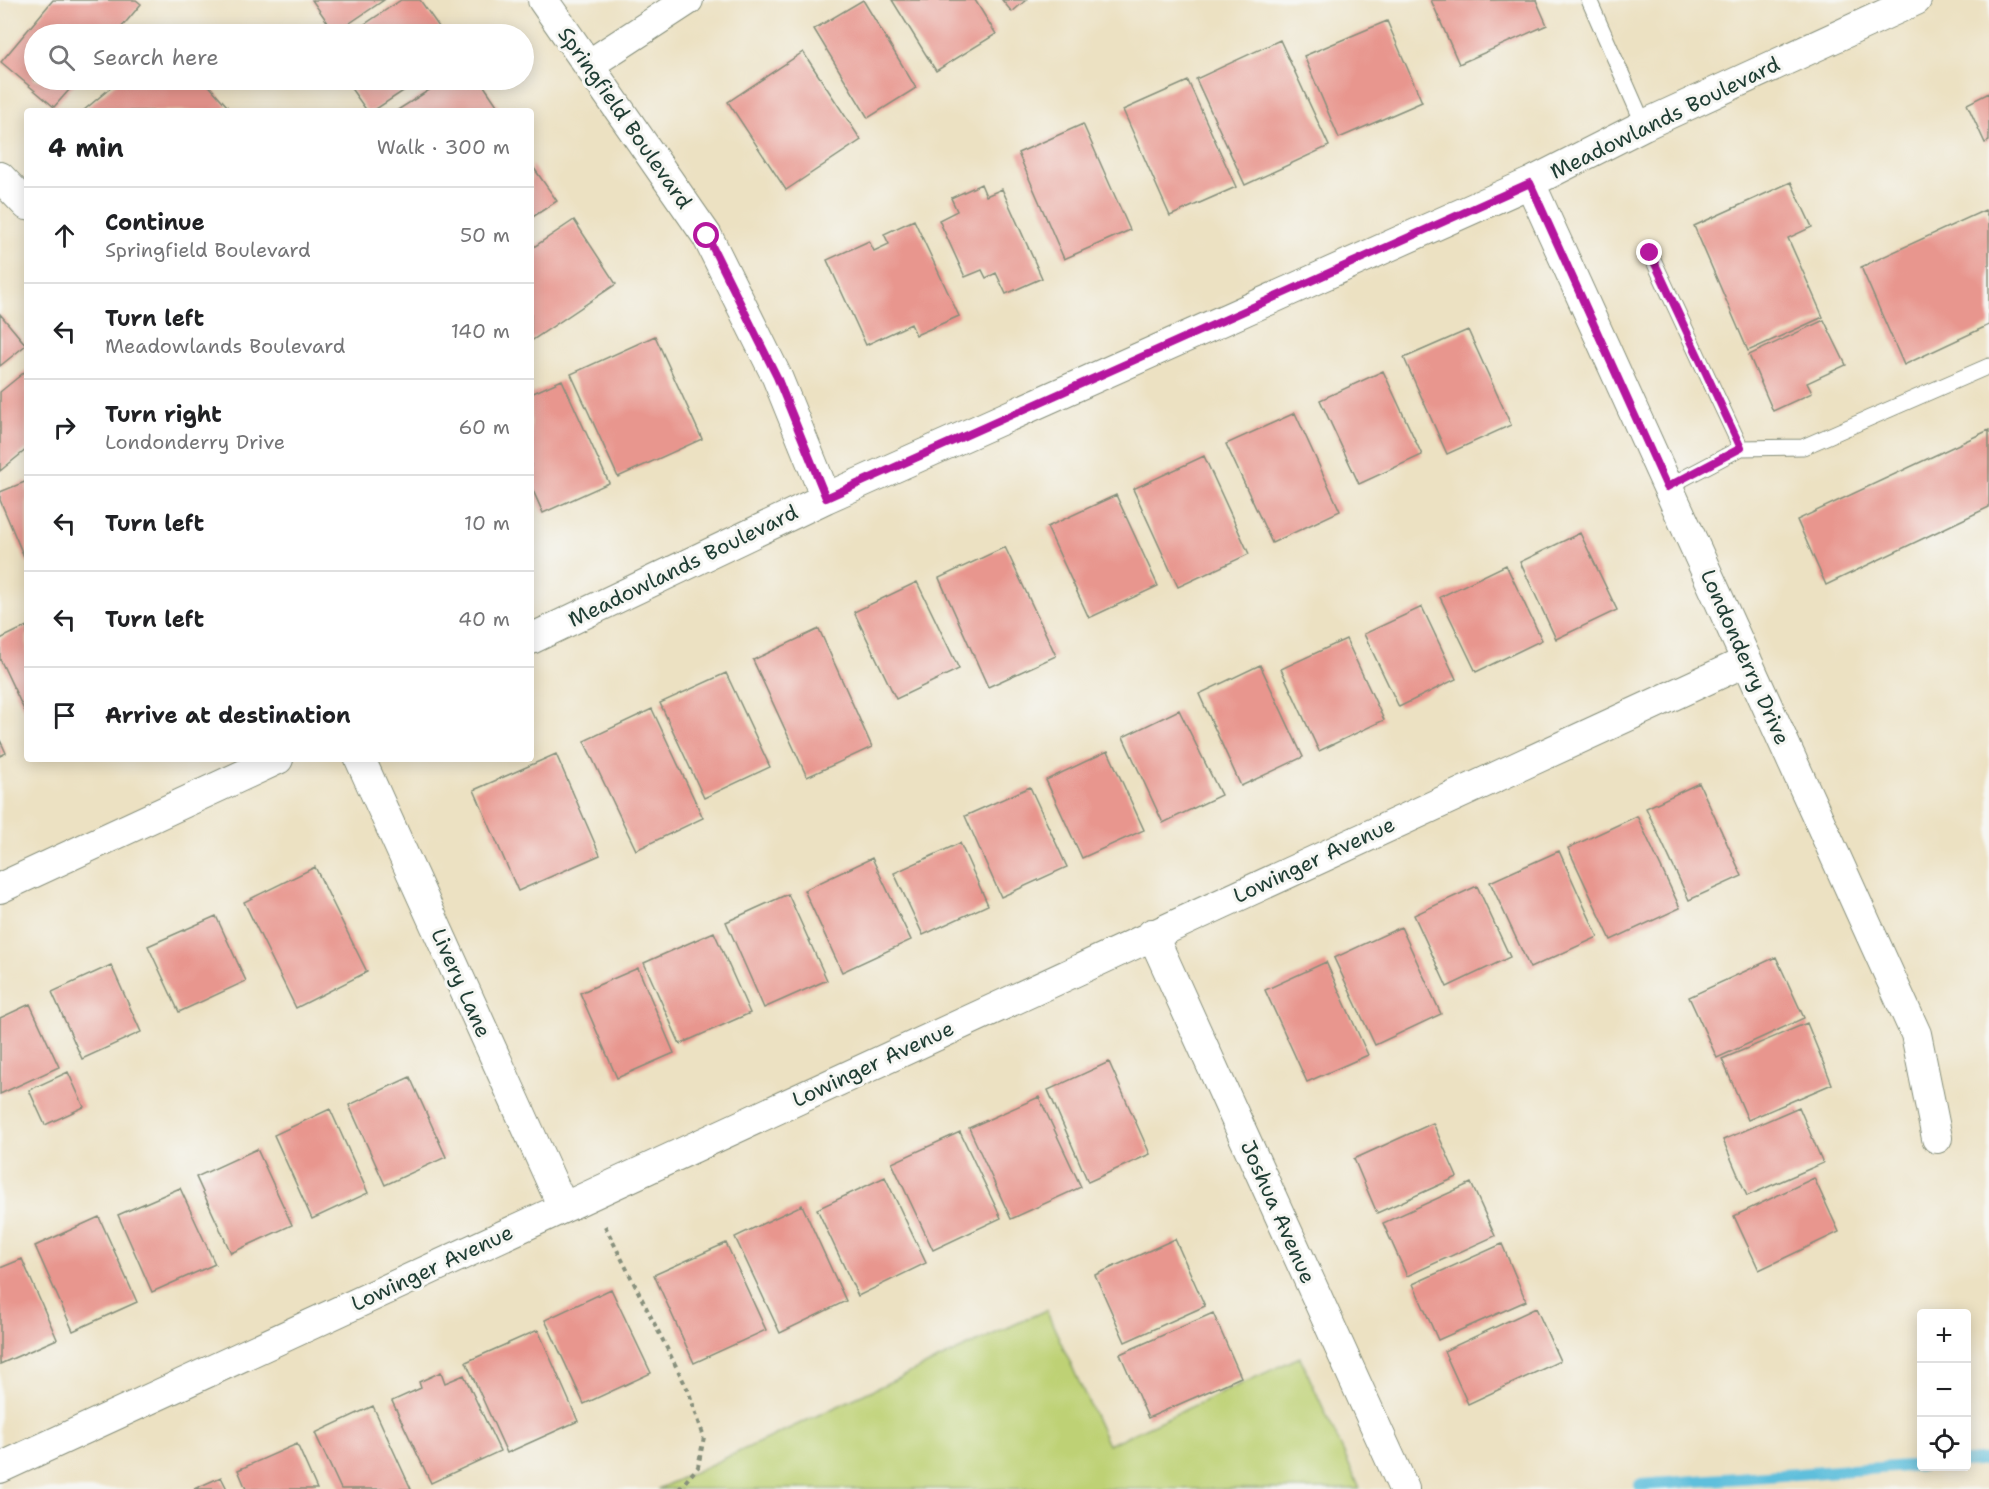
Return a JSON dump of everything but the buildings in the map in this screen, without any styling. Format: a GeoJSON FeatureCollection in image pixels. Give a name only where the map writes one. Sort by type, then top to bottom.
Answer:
{"type":"FeatureCollection","features":[{"type":"Feature","properties":{"kind":"street","name":"Springfield Boulevard"},"geometry":{"type":"LineString","coordinates":[[543,0],[590,64],[707,236],[777,377],[826,498]]}},
{"type":"Feature","properties":{"kind":"street"},"geometry":{"type":"LineString","coordinates":[[590,64],[688,0]]}},
{"type":"Feature","properties":{"kind":"street","name":"Meadowlands Boulevard"},"geometry":{"type":"LineString","coordinates":[[534,638],[826,498],[1530,183],[1644,125],[1916,0]]}},
{"type":"Feature","properties":{"kind":"street"},"geometry":{"type":"LineString","coordinates":[[0,177],[24,202]]}},
{"type":"Feature","properties":{"kind":"street","name":"Londonderry Drive"},"geometry":{"type":"LineString","coordinates":[[1530,183],[1916,1034],[1937,1138]]}},
{"type":"Feature","properties":{"kind":"street","name":"Lowinger Avenue"},"geometry":{"type":"LineString","coordinates":[[0,1468],[1152,934],[1746,662]]}},
{"type":"Feature","properties":{"kind":"street"},"geometry":{"type":"LineString","coordinates":[[0,888],[272,762]]}},
{"type":"Feature","properties":{"kind":"street","name":"Livery Lane"},"geometry":{"type":"LineString","coordinates":[[361,762],[576,1201]]}},
{"type":"Feature","properties":{"kind":"street","name":"Joshua Avenue"},"geometry":{"type":"LineString","coordinates":[[1152,934],[1404,1489]]}},
{"type":"Feature","properties":{"kind":"lane"},"geometry":{"type":"LineString","coordinates":[[1590,0],[1644,125]]}},
{"type":"Feature","properties":{"kind":"lane"},"geometry":{"type":"LineString","coordinates":[[1650,253],[1741,448]]}},
{"type":"Feature","properties":{"kind":"lane"},"geometry":{"type":"LineString","coordinates":[[1667,487],[1741,448],[1803,447],[1989,366]]}},
{"type":"Feature","properties":{"kind":"path"},"geometry":{"type":"LineString","coordinates":[[576,1201],[688,1390],[704,1437],[698,1467],[679,1489]]}},
{"type":"Feature","properties":{"kind":"green space"},"geometry":{"type":"Polygon","coordinates":[[[1046,1310],[1108,1445],[1300,1357],[1360,1489],[658,1489],[1046,1310]]]}},
{"type":"Feature","properties":{"kind":"waterway"},"geometry":{"type":"LineString","coordinates":[[1971,1462],[1989,1460]]}},
{"type":"Feature","properties":{"kind":"waterway"},"geometry":{"type":"LineString","coordinates":[[1640,1485],[1917,1465]]}},
{"type":"Feature","properties":{"kind":"route"},"geometry":{"type":"LineString","coordinates":[[707,236],[777,377],[826,498],[1530,183],[1667,487],[1741,448],[1650,253]]}}]}
